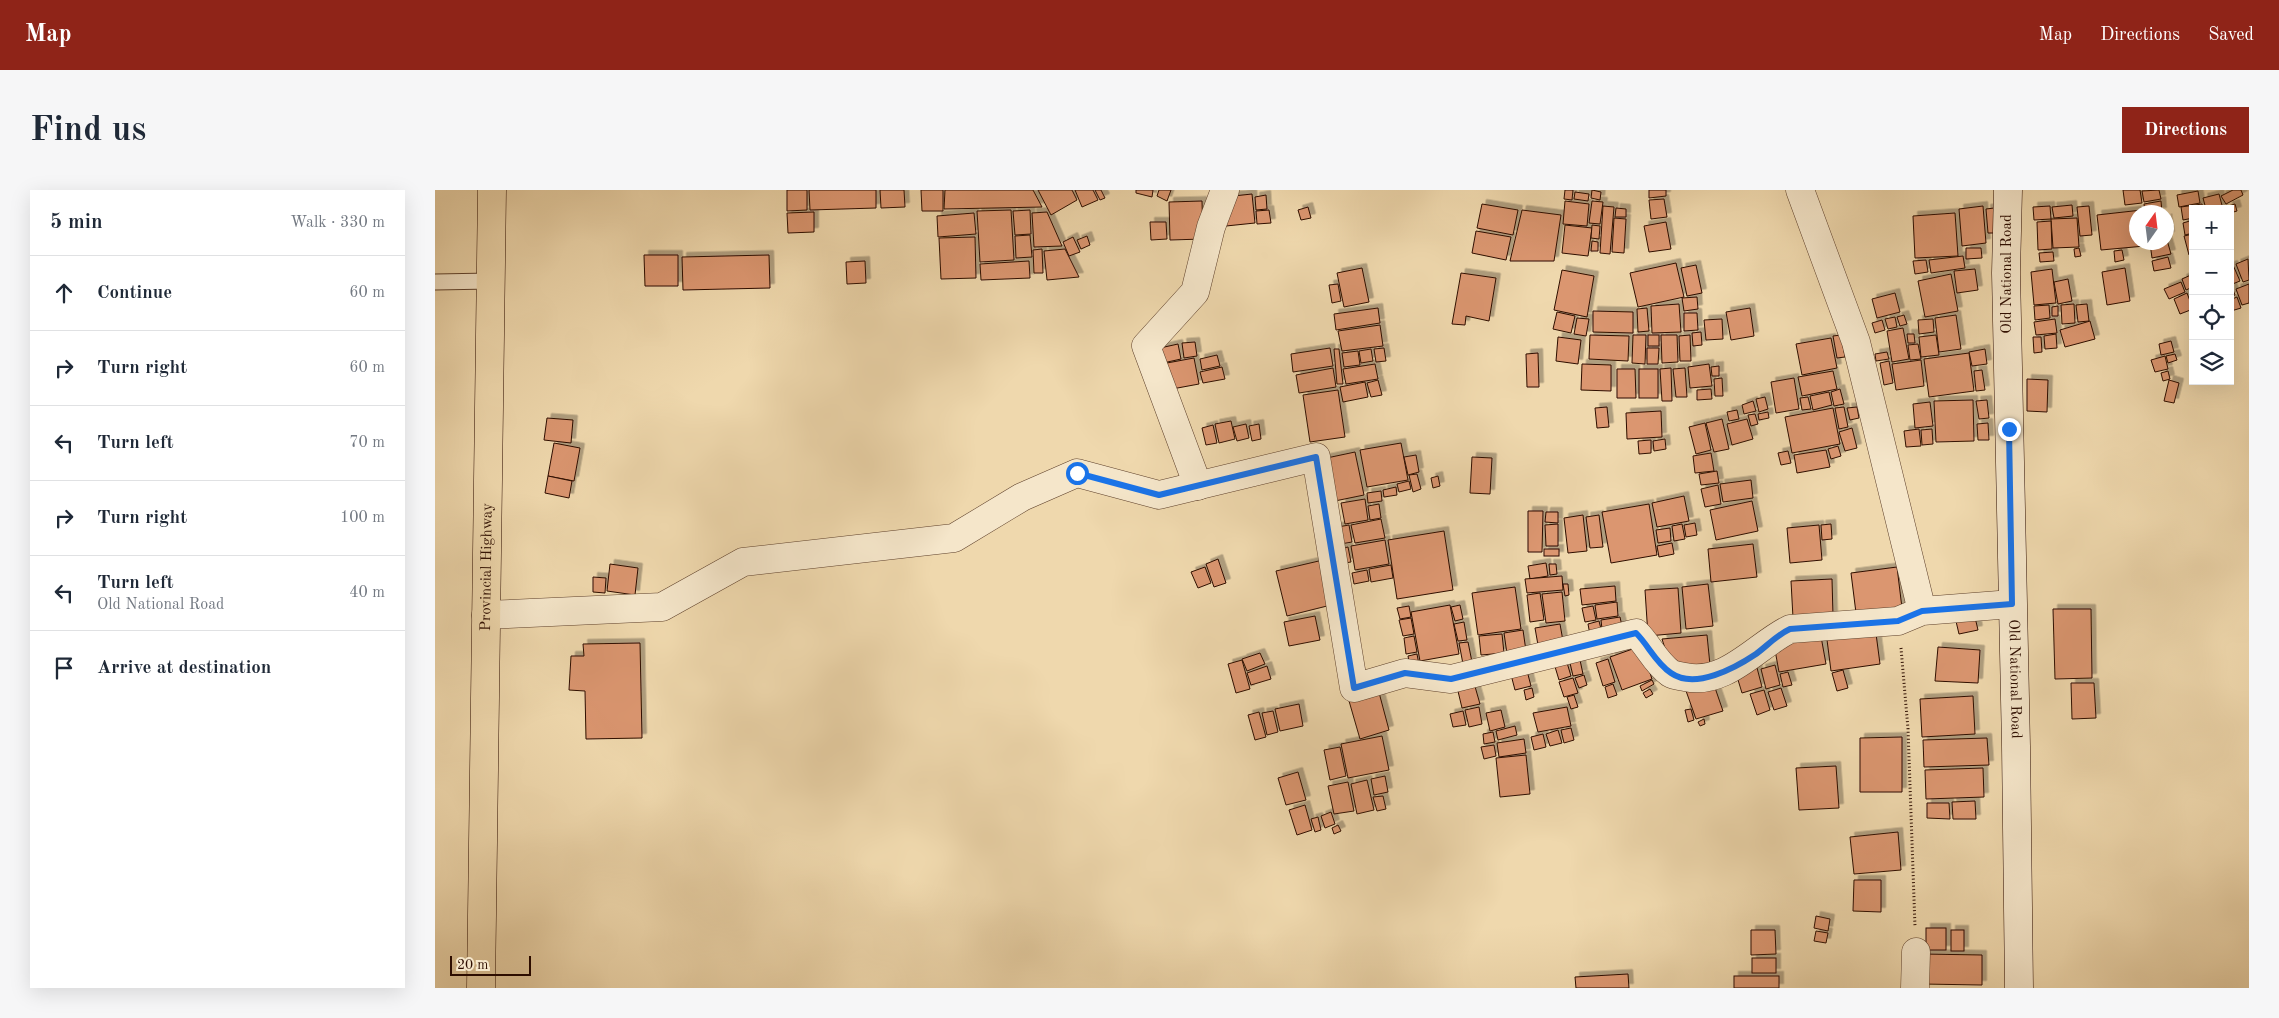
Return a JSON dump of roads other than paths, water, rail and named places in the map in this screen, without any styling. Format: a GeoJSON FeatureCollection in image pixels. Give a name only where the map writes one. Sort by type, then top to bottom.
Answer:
{"type":"FeatureCollection","features":[{"type":"Feature","properties":{"kind":"main road","name":"Provincial Highway"},"geometry":{"type":"LineString","coordinates":[[481,988],[492,190]]}},
{"type":"Feature","properties":{"kind":"street"},"geometry":{"type":"LineString","coordinates":[[1198,486],[1146,346],[1195,292],[1211,227],[1225,190]]}},
{"type":"Feature","properties":{"kind":"street"},"geometry":{"type":"LineString","coordinates":[[1800,190],[1856,342],[1910,616]]}},
{"type":"Feature","properties":{"kind":"street","name":"Old National Road"},"geometry":{"type":"LineString","coordinates":[[2008,190],[2006,273],[2019,988]]}},
{"type":"Feature","properties":{"kind":"street"},"geometry":{"type":"LineString","coordinates":[[486,614],[662,607],[743,562],[954,538],[1022,497],[1077,473],[1159,495],[1316,457],[1354,688],[1405,673],[1451,679],[1636,633],[1647,643],[1654,660],[1672,675],[1698,680],[1719,674],[1756,654],[1777,635],[1790,629],[2012,604]]}},
{"type":"Feature","properties":{"kind":"street"},"geometry":{"type":"LineString","coordinates":[[1915,988],[1916,952]]}},
{"type":"Feature","properties":{"kind":"lane"},"geometry":{"type":"LineString","coordinates":[[435,282],[491,281]]}}]}
